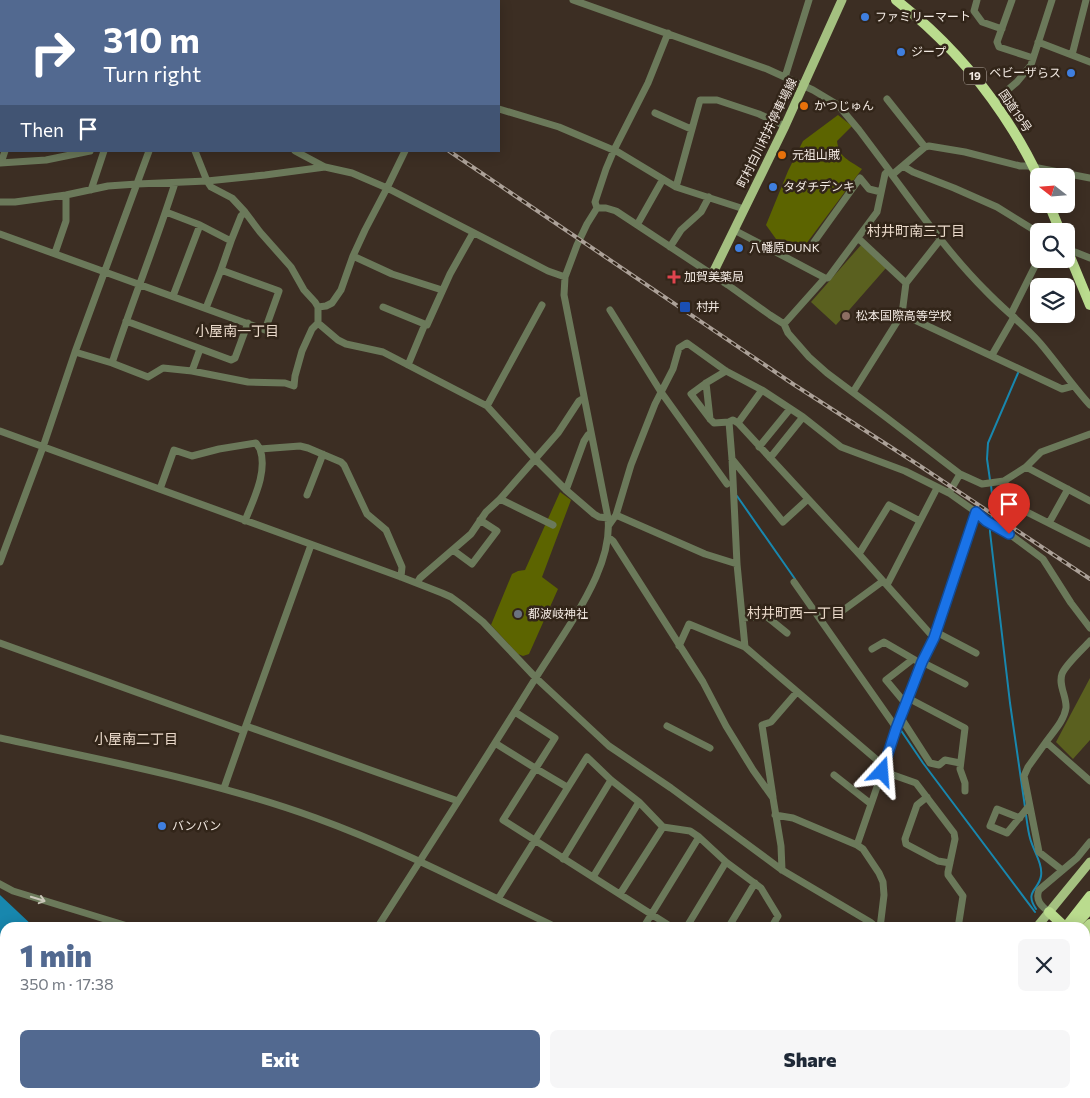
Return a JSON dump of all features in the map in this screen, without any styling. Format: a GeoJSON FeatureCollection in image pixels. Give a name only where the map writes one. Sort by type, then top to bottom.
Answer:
{"type":"FeatureCollection","features":[{"type":"Feature","properties":{"kind":"highway","name":"国道19号"},"geometry":{"type":"LineString","coordinates":[[896,0],[917,16],[964,62],[1017,135],[1034,167]]}},
{"type":"Feature","properties":{"kind":"highway"},"geometry":{"type":"LineString","coordinates":[[1075,268],[1090,305]]}},
{"type":"Feature","properties":{"kind":"highway"},"geometry":{"type":"LineString","coordinates":[[1081,922],[1090,896]]}},
{"type":"Feature","properties":{"kind":"highway"},"geometry":{"type":"LineString","coordinates":[[1083,922],[1090,908]]}},
{"type":"Feature","properties":{"kind":"highway"},"geometry":{"type":"LineString","coordinates":[[1049,912],[1064,922]]}},
{"type":"Feature","properties":{"kind":"main road","name":"町村白川村井停車場線"},"geometry":{"type":"LineString","coordinates":[[712,275],[804,86],[842,0]]}},
{"type":"Feature","properties":{"kind":"main road"},"geometry":{"type":"LineString","coordinates":[[1041,922],[1090,862]]}},
{"type":"Feature","properties":{"kind":"street"},"geometry":{"type":"LineString","coordinates":[[785,77],[809,0]]}},
{"type":"Feature","properties":{"kind":"street"},"geometry":{"type":"LineString","coordinates":[[977,0],[974,11],[982,22],[1002,28]]}},
{"type":"Feature","properties":{"kind":"street"},"geometry":{"type":"LineString","coordinates":[[1012,0],[997,42],[999,47],[1032,58]]}},
{"type":"Feature","properties":{"kind":"street"},"geometry":{"type":"LineString","coordinates":[[994,101],[1017,82],[1030,65],[1052,0]]}},
{"type":"Feature","properties":{"kind":"street"},"geometry":{"type":"LineString","coordinates":[[1072,56],[1086,0]]}},
{"type":"Feature","properties":{"kind":"street"},"geometry":{"type":"LineString","coordinates":[[578,1],[785,77],[838,105],[891,172],[940,240],[985,290],[1039,342],[1090,405]]}},
{"type":"Feature","properties":{"kind":"street"},"geometry":{"type":"LineString","coordinates":[[597,208],[595,202],[606,169],[648,83],[668,33]]}},
{"type":"Feature","properties":{"kind":"street"},"geometry":{"type":"LineString","coordinates":[[1038,42],[1090,62]]}},
{"type":"Feature","properties":{"kind":"street"},"geometry":{"type":"LineString","coordinates":[[887,99],[925,147]]}},
{"type":"Feature","properties":{"kind":"street"},"geometry":{"type":"LineString","coordinates":[[676,187],[700,100],[717,100],[759,114],[785,126]]}},
{"type":"Feature","properties":{"kind":"street"},"geometry":{"type":"LineString","coordinates":[[500,109],[558,126],[614,150],[676,187],[744,209]]}},
{"type":"Feature","properties":{"kind":"street"},"geometry":{"type":"LineString","coordinates":[[655,113],[691,129]]}},
{"type":"Feature","properties":{"kind":"street"},"geometry":{"type":"LineString","coordinates":[[784,324],[825,278],[828,278],[877,212],[885,174],[903,166],[925,147],[929,146],[964,152],[1020,166],[1090,178]]}},
{"type":"Feature","properties":{"kind":"street"},"geometry":{"type":"LineString","coordinates":[[46,160],[49,152]]}},
{"type":"Feature","properties":{"kind":"street"},"geometry":{"type":"LineString","coordinates":[[0,163],[46,160],[85,152]]}},
{"type":"Feature","properties":{"kind":"street"},"geometry":{"type":"LineString","coordinates":[[91,190],[104,152]]}},
{"type":"Feature","properties":{"kind":"street"},"geometry":{"type":"LineString","coordinates":[[0,562],[149,152]]}},
{"type":"Feature","properties":{"kind":"street"},"geometry":{"type":"LineString","coordinates":[[75,352],[148,376],[163,368],[192,371],[248,382],[285,383],[294,386],[302,351],[312,329],[318,322],[318,307],[304,290],[291,268],[245,212],[232,198],[211,187],[195,152]]}},
{"type":"Feature","properties":{"kind":"street"},"geometry":{"type":"LineString","coordinates":[[297,152],[325,167],[352,173],[388,188],[548,271],[566,277]]}},
{"type":"Feature","properties":{"kind":"street"},"geometry":{"type":"LineString","coordinates":[[318,307],[332,303],[341,290],[353,256],[405,152]]}},
{"type":"Feature","properties":{"kind":"street"},"geometry":{"type":"LineString","coordinates":[[903,166],[913,172],[997,207],[1030,227]]}},
{"type":"Feature","properties":{"kind":"street"},"geometry":{"type":"LineString","coordinates":[[0,202],[15,202],[66,195],[108,186],[207,181],[325,167]]}},
{"type":"Feature","properties":{"kind":"street"},"geometry":{"type":"LineString","coordinates":[[814,242],[860,178],[869,189],[881,192]]}},
{"type":"Feature","properties":{"kind":"street"},"geometry":{"type":"LineString","coordinates":[[637,225],[663,179]]}},
{"type":"Feature","properties":{"kind":"street"},"geometry":{"type":"LineString","coordinates":[[112,363],[176,182]]}},
{"type":"Feature","properties":{"kind":"street"},"geometry":{"type":"LineString","coordinates":[[55,253],[66,221],[66,195]]}},
{"type":"Feature","properties":{"kind":"street"},"geometry":{"type":"LineString","coordinates":[[670,247],[681,230],[701,212],[708,197]]}},
{"type":"Feature","properties":{"kind":"street"},"geometry":{"type":"LineString","coordinates":[[597,208],[616,211],[784,324],[788,333],[809,357],[827,373],[960,474],[982,484],[1004,481],[1026,467],[1041,452],[1090,434]]}},
{"type":"Feature","properties":{"kind":"street"},"geometry":{"type":"LineString","coordinates":[[381,922],[536,678],[588,593],[601,564],[608,537],[609,522],[564,294],[566,277],[580,240],[597,208]]}},
{"type":"Feature","properties":{"kind":"street"},"geometry":{"type":"LineString","coordinates":[[166,212],[200,225],[231,241]]}},
{"type":"Feature","properties":{"kind":"street"},"geometry":{"type":"LineString","coordinates":[[206,308],[241,216],[245,212]]}},
{"type":"Feature","properties":{"kind":"street"},"geometry":{"type":"LineString","coordinates":[[173,296],[200,225]]}},
{"type":"Feature","properties":{"kind":"street"},"geometry":{"type":"LineString","coordinates":[[734,230],[825,278]]}},
{"type":"Feature","properties":{"kind":"street"},"geometry":{"type":"LineString","coordinates":[[408,365],[425,324],[427,325],[450,274],[473,233]]}},
{"type":"Feature","properties":{"kind":"street"},"geometry":{"type":"LineString","coordinates":[[0,234],[265,330],[279,291],[221,270]]}},
{"type":"Feature","properties":{"kind":"street"},"geometry":{"type":"LineString","coordinates":[[858,238],[906,283]]}},
{"type":"Feature","properties":{"kind":"street"},"geometry":{"type":"LineString","coordinates":[[853,392],[902,314],[906,283],[940,240]]}},
{"type":"Feature","properties":{"kind":"street"},"geometry":{"type":"LineString","coordinates":[[1075,252],[1090,258]]}},
{"type":"Feature","properties":{"kind":"street"},"geometry":{"type":"LineString","coordinates":[[353,256],[392,274],[442,290]]}},
{"type":"Feature","properties":{"kind":"street"},"geometry":{"type":"LineString","coordinates":[[992,355],[1034,268]]}},
{"type":"Feature","properties":{"kind":"street"},"geometry":{"type":"LineString","coordinates":[[487,406],[542,305]]}},
{"type":"Feature","properties":{"kind":"street"},"geometry":{"type":"LineString","coordinates":[[383,307],[425,324]]}},
{"type":"Feature","properties":{"kind":"street"},"geometry":{"type":"LineString","coordinates":[[610,310],[661,392],[727,484]]}},
{"type":"Feature","properties":{"kind":"street"},"geometry":{"type":"LineString","coordinates":[[902,314],[1062,389],[1073,386]]}},
{"type":"Feature","properties":{"kind":"street"},"geometry":{"type":"LineString","coordinates":[[126,321],[231,360],[235,358],[248,323]]}},
{"type":"Feature","properties":{"kind":"street"},"geometry":{"type":"LineString","coordinates":[[318,322],[338,340],[346,344],[383,352],[487,406],[566,490],[594,514],[609,522]]}},
{"type":"Feature","properties":{"kind":"street"},"geometry":{"type":"LineString","coordinates":[[609,522],[616,515],[655,404],[673,369],[679,348],[687,343],[726,371],[762,390],[803,417],[841,447],[905,471],[949,493],[986,521],[1009,534],[1044,559],[1071,603],[1090,628]]}},
{"type":"Feature","properties":{"kind":"street"},"geometry":{"type":"LineString","coordinates":[[192,371],[200,349]]}},
{"type":"Feature","properties":{"kind":"street"},"geometry":{"type":"LineString","coordinates":[[726,371],[691,394],[710,419],[714,423],[733,420],[738,423],[935,635],[976,653]]}},
{"type":"Feature","properties":{"kind":"street"},"geometry":{"type":"LineString","coordinates":[[706,383],[710,419]]}},
{"type":"Feature","properties":{"kind":"street"},"geometry":{"type":"LineString","coordinates":[[738,423],[762,390]]}},
{"type":"Feature","properties":{"kind":"street"},"geometry":{"type":"LineString","coordinates":[[417,583],[420,578],[471,534],[486,512],[558,433],[579,401],[584,398]]}},
{"type":"Feature","properties":{"kind":"street"},"geometry":{"type":"LineString","coordinates":[[759,447],[790,409]]}},
{"type":"Feature","properties":{"kind":"street"},"geometry":{"type":"LineString","coordinates":[[770,458],[803,417]]}},
{"type":"Feature","properties":{"kind":"street"},"geometry":{"type":"LineString","coordinates":[[729,422],[737,564],[745,647]]}},
{"type":"Feature","properties":{"kind":"street"},"geometry":{"type":"LineString","coordinates":[[0,431],[451,597],[482,622],[536,678],[609,746],[671,788],[782,870],[870,922]]}},
{"type":"Feature","properties":{"kind":"street"},"geometry":{"type":"LineString","coordinates":[[566,490],[584,441],[588,434],[591,433]]}},
{"type":"Feature","properties":{"kind":"street"},"geometry":{"type":"LineString","coordinates":[[160,489],[174,450],[192,456],[256,443],[262,454],[263,467],[245,521]]}},
{"type":"Feature","properties":{"kind":"street"},"geometry":{"type":"LineString","coordinates":[[260,449],[300,446],[341,462],[367,514],[386,530],[402,567],[401,577]]}},
{"type":"Feature","properties":{"kind":"street"},"geometry":{"type":"LineString","coordinates":[[307,496],[323,454]]}},
{"type":"Feature","properties":{"kind":"street"},"geometry":{"type":"LineString","coordinates":[[732,459],[783,522],[808,499]]}},
{"type":"Feature","properties":{"kind":"street"},"geometry":{"type":"LineString","coordinates":[[1026,467],[1090,501]]}},
{"type":"Feature","properties":{"kind":"street"},"geometry":{"type":"LineString","coordinates":[[949,493],[960,474]]}},
{"type":"Feature","properties":{"kind":"street"},"geometry":{"type":"LineString","coordinates":[[1004,481],[1017,506],[1090,544]]}},
{"type":"Feature","properties":{"kind":"street"},"geometry":{"type":"LineString","coordinates":[[838,614],[885,583],[920,521],[936,488]]}},
{"type":"Feature","properties":{"kind":"street"},"geometry":{"type":"LineString","coordinates":[[1049,523],[1068,489]]}},
{"type":"Feature","properties":{"kind":"street"},"geometry":{"type":"LineString","coordinates":[[500,498],[553,525]]}},
{"type":"Feature","properties":{"kind":"street"},"geometry":{"type":"LineString","coordinates":[[859,554],[889,505],[920,521]]}},
{"type":"Feature","properties":{"kind":"street"},"geometry":{"type":"LineString","coordinates":[[857,845],[896,729],[935,635],[976,512]]}},
{"type":"Feature","properties":{"kind":"street"},"geometry":{"type":"LineString","coordinates":[[616,515],[705,554],[737,564]]}},
{"type":"Feature","properties":{"kind":"street"},"geometry":{"type":"LineString","coordinates":[[453,550],[472,564],[497,531],[480,520]]}},
{"type":"Feature","properties":{"kind":"street"},"geometry":{"type":"LineString","coordinates":[[608,537],[613,541],[635,574],[703,682],[726,726],[753,770],[773,798]]}},
{"type":"Feature","properties":{"kind":"street"},"geometry":{"type":"LineString","coordinates":[[224,788],[311,544]]}},
{"type":"Feature","properties":{"kind":"street"},"geometry":{"type":"LineString","coordinates":[[794,582],[896,729]]}},
{"type":"Feature","properties":{"kind":"street"},"geometry":{"type":"LineString","coordinates":[[743,618],[766,616],[787,633]]}},
{"type":"Feature","properties":{"kind":"street"},"geometry":{"type":"LineString","coordinates":[[679,646],[689,624],[745,647],[883,769],[916,784],[954,833],[955,839],[948,875],[963,896],[959,922]]}},
{"type":"Feature","properties":{"kind":"street"},"geometry":{"type":"LineString","coordinates":[[1062,870],[1039,852],[1024,776],[1028,767],[1060,722],[1066,708],[1060,681],[1063,671],[1090,641]]}},
{"type":"Feature","properties":{"kind":"street"},"geometry":{"type":"LineString","coordinates":[[872,650],[884,642],[913,659],[965,684]]}},
{"type":"Feature","properties":{"kind":"street"},"geometry":{"type":"LineString","coordinates":[[0,643],[458,801]]}},
{"type":"Feature","properties":{"kind":"street"},"geometry":{"type":"LineString","coordinates":[[913,659],[886,680],[907,701],[965,728],[960,763],[965,791]]}},
{"type":"Feature","properties":{"kind":"street"},"geometry":{"type":"LineString","coordinates":[[782,870],[776,815],[762,725],[771,722],[797,692]]}},
{"type":"Feature","properties":{"kind":"street"},"geometry":{"type":"LineString","coordinates":[[515,712],[555,738],[503,820],[663,922]]}},
{"type":"Feature","properties":{"kind":"street"},"geometry":{"type":"LineString","coordinates":[[901,718],[930,763],[939,765],[945,760],[960,763]]}},
{"type":"Feature","properties":{"kind":"street"},"geometry":{"type":"LineString","coordinates":[[667,726],[710,748]]}},
{"type":"Feature","properties":{"kind":"street"},"geometry":{"type":"LineString","coordinates":[[0,738],[177,776],[224,788],[316,818],[370,839],[546,922]]}},
{"type":"Feature","properties":{"kind":"street"},"geometry":{"type":"LineString","coordinates":[[1046,742],[1090,781]]}},
{"type":"Feature","properties":{"kind":"street"},"geometry":{"type":"LineString","coordinates":[[495,743],[567,787]]}},
{"type":"Feature","properties":{"kind":"street"},"geometry":{"type":"LineString","coordinates":[[498,899],[587,757],[611,780],[639,802],[663,827],[690,832],[699,837],[726,862],[761,888],[778,916],[774,922]]}},
{"type":"Feature","properties":{"kind":"street"},"geometry":{"type":"LineString","coordinates":[[834,775],[871,804]]}},
{"type":"Feature","properties":{"kind":"street"},"geometry":{"type":"LineString","coordinates":[[563,859],[611,780]]}},
{"type":"Feature","properties":{"kind":"street"},"geometry":{"type":"LineString","coordinates":[[927,798],[917,804],[905,839],[906,844],[938,861],[950,863]]}},
{"type":"Feature","properties":{"kind":"street"},"geometry":{"type":"LineString","coordinates":[[593,877],[639,802]]}},
{"type":"Feature","properties":{"kind":"street"},"geometry":{"type":"LineString","coordinates":[[1020,818],[1029,806]]}},
{"type":"Feature","properties":{"kind":"street"},"geometry":{"type":"LineString","coordinates":[[776,815],[793,818],[863,849],[883,882],[884,894],[880,922]]}},
{"type":"Feature","properties":{"kind":"street"},"geometry":{"type":"LineString","coordinates":[[620,894],[663,827]]}},
{"type":"Feature","properties":{"kind":"street"},"geometry":{"type":"LineString","coordinates":[[648,922],[699,837]]}},
{"type":"Feature","properties":{"kind":"street"},"geometry":{"type":"LineString","coordinates":[[1049,912],[1038,902],[1038,893],[1077,858],[1090,842]]}},
{"type":"Feature","properties":{"kind":"street"},"geometry":{"type":"LineString","coordinates":[[690,922],[726,862]]}},
{"type":"Feature","properties":{"kind":"street"},"geometry":{"type":"LineString","coordinates":[[732,922],[755,883]]}},
{"type":"Feature","properties":{"kind":"street"},"geometry":{"type":"LineString","coordinates":[[0,884],[13,891],[115,922]]}},
{"type":"Feature","properties":{"kind":"green space"},"geometry":{"type":"Polygon","coordinates":[[[838,115],[852,126],[837,141],[838,147],[845,158],[862,169],[806,244],[776,239],[766,225],[788,171],[803,141],[838,115]]]}},
{"type":"Feature","properties":{"kind":"green space"},"geometry":{"type":"Polygon","coordinates":[[[861,245],[886,268],[836,325],[811,302],[861,245]]]}},
{"type":"Feature","properties":{"kind":"green space"},"geometry":{"type":"Polygon","coordinates":[[[560,492],[571,500],[542,577],[558,589],[529,654],[523,656],[518,654],[491,625],[512,574],[525,570],[560,492]]]}},
{"type":"Feature","properties":{"kind":"green space"},"geometry":{"type":"Polygon","coordinates":[[[1090,678],[1090,740],[1073,759],[1056,742],[1090,678]]]}},
{"type":"Feature","properties":{"kind":"water"},"geometry":{"type":"Polygon","coordinates":[[[0,895],[29,922],[0,922],[0,895]]]}},
{"type":"Feature","properties":{"kind":"waterway"},"geometry":{"type":"LineString","coordinates":[[990,480],[987,459],[988,443],[1018,373]]}},
{"type":"Feature","properties":{"kind":"waterway"},"geometry":{"type":"LineString","coordinates":[[991,485],[993,504],[991,522]]}},
{"type":"Feature","properties":{"kind":"waterway"},"geometry":{"type":"LineString","coordinates":[[737,496],[795,579]]}},
{"type":"Feature","properties":{"kind":"waterway"},"geometry":{"type":"LineString","coordinates":[[990,527],[1010,703],[1025,807]]}},
{"type":"Feature","properties":{"kind":"waterway"},"geometry":{"type":"LineString","coordinates":[[900,729],[923,763],[1035,912]]}},
{"type":"Feature","properties":{"kind":"waterway"},"geometry":{"type":"LineString","coordinates":[[1026,815],[1030,838],[1041,871],[1040,881],[1033,891],[1031,898],[1036,909]]}},
{"type":"Feature","properties":{"kind":"railway"},"geometry":{"type":"LineString","coordinates":[[450,152],[793,384],[1090,579]]}},
{"type":"Feature","properties":{"kind":"place","name":"ファミリーマート"},"geometry":{"type":"Point","coordinates":[865,17]}},
{"type":"Feature","properties":{"kind":"place","name":"ジープ"},"geometry":{"type":"Point","coordinates":[901,52]}},
{"type":"Feature","properties":{"kind":"place","name":"ベビーザらス"},"geometry":{"type":"Point","coordinates":[1071,73]}},
{"type":"Feature","properties":{"kind":"place","name":"かつじゅん"},"geometry":{"type":"Point","coordinates":[804,106]}},
{"type":"Feature","properties":{"kind":"place","name":"元祖山賊"},"geometry":{"type":"Point","coordinates":[782,155]}},
{"type":"Feature","properties":{"kind":"place","name":"タダチデンキ"},"geometry":{"type":"Point","coordinates":[773,187]}},
{"type":"Feature","properties":{"kind":"place","name":"八幡原DUNK"},"geometry":{"type":"Point","coordinates":[739,248]}},
{"type":"Feature","properties":{"kind":"place","name":"加賀美薬局"},"geometry":{"type":"Point","coordinates":[674,277]}},
{"type":"Feature","properties":{"kind":"place","name":"村井"},"geometry":{"type":"Point","coordinates":[685,307]}},
{"type":"Feature","properties":{"kind":"place","name":"松本国際高等学校"},"geometry":{"type":"Point","coordinates":[846,316]}},
{"type":"Feature","properties":{"kind":"place","name":"都波岐神社"},"geometry":{"type":"Point","coordinates":[518,614]}},
{"type":"Feature","properties":{"kind":"place","name":"バンバン"},"geometry":{"type":"Point","coordinates":[162,826]}},
{"type":"Feature","properties":{"kind":"district","name":"村井町南三丁目"},"geometry":{"type":"Point","coordinates":[916,231]}},
{"type":"Feature","properties":{"kind":"district","name":"小屋南一丁目"},"geometry":{"type":"Point","coordinates":[237,331]}},
{"type":"Feature","properties":{"kind":"district","name":"村井町西一丁目"},"geometry":{"type":"Point","coordinates":[796,613]}},
{"type":"Feature","properties":{"kind":"district","name":"小屋南二丁目"},"geometry":{"type":"Point","coordinates":[136,739]}},
{"type":"Feature","properties":{"kind":"route"},"geometry":{"type":"LineString","coordinates":[[882,772],[896,729],[922,662],[934,638],[976,512],[986,521],[1009,534]]}}]}
